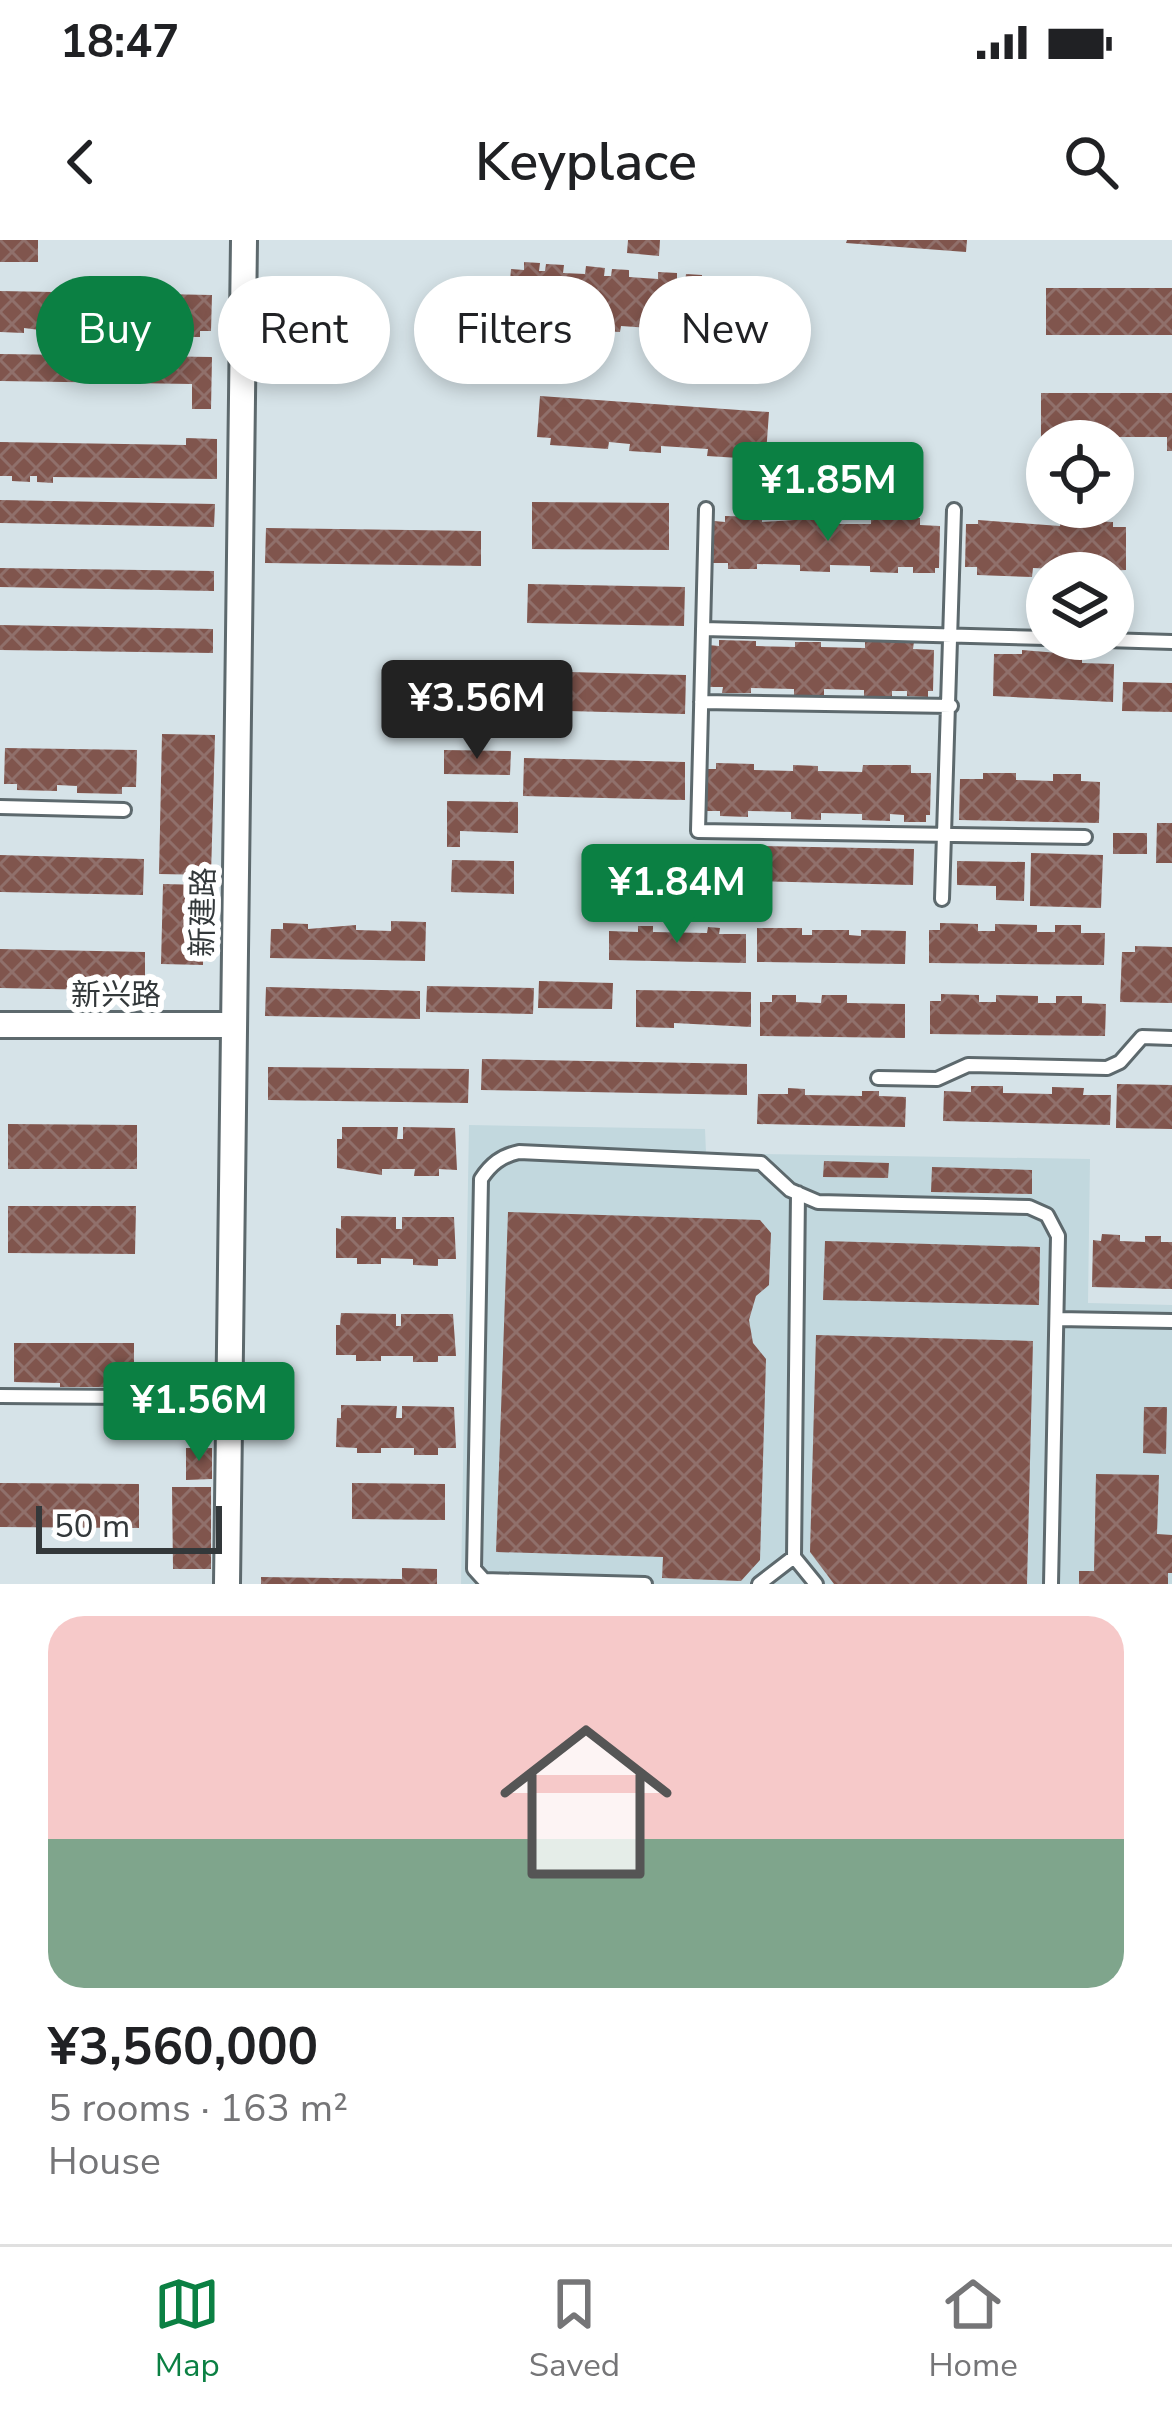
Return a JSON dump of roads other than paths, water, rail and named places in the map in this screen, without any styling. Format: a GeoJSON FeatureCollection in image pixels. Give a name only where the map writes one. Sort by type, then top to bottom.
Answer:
{"type":"FeatureCollection","features":[{"type":"Feature","properties":{"kind":"street","name":"新建路"},"geometry":{"type":"LineString","coordinates":[[227,1584],[244,240]]}},
{"type":"Feature","properties":{"kind":"street","name":"新兴路"},"geometry":{"type":"LineString","coordinates":[[0,1025],[232,1024]]}},
{"type":"Feature","properties":{"kind":"lane"},"geometry":{"type":"LineString","coordinates":[[706,509],[698,831],[1085,837]]}},
{"type":"Feature","properties":{"kind":"lane"},"geometry":{"type":"LineString","coordinates":[[942,898],[954,510]]}},
{"type":"Feature","properties":{"kind":"lane"},"geometry":{"type":"LineString","coordinates":[[703,629],[1026,638]]}},
{"type":"Feature","properties":{"kind":"lane"},"geometry":{"type":"LineString","coordinates":[[1134,641],[1172,642]]}},
{"type":"Feature","properties":{"kind":"lane"},"geometry":{"type":"LineString","coordinates":[[701,702],[951,706]]}},
{"type":"Feature","properties":{"kind":"lane"},"geometry":{"type":"LineString","coordinates":[[0,807],[124,810]]}},
{"type":"Feature","properties":{"kind":"lane"},"geometry":{"type":"LineString","coordinates":[[878,1078],[937,1079],[968,1065],[1107,1068],[1120,1062],[1142,1037],[1172,1038]]}},
{"type":"Feature","properties":{"kind":"lane"},"geometry":{"type":"LineString","coordinates":[[645,1584],[484,1580],[474,1569],[481,1179],[505,1155],[760,1163],[798,1193],[818,1202],[1029,1207],[1047,1215],[1058,1236],[1051,1584]]}},
{"type":"Feature","properties":{"kind":"lane"},"geometry":{"type":"LineString","coordinates":[[798,1193],[794,1557],[816,1584]]}},
{"type":"Feature","properties":{"kind":"lane"},"geometry":{"type":"LineString","coordinates":[[1057,1318],[1172,1321]]}},
{"type":"Feature","properties":{"kind":"lane"},"geometry":{"type":"LineString","coordinates":[[0,1396],[130,1396]]}},
{"type":"Feature","properties":{"kind":"lane"},"geometry":{"type":"LineString","coordinates":[[759,1584],[794,1557]]}}]}
